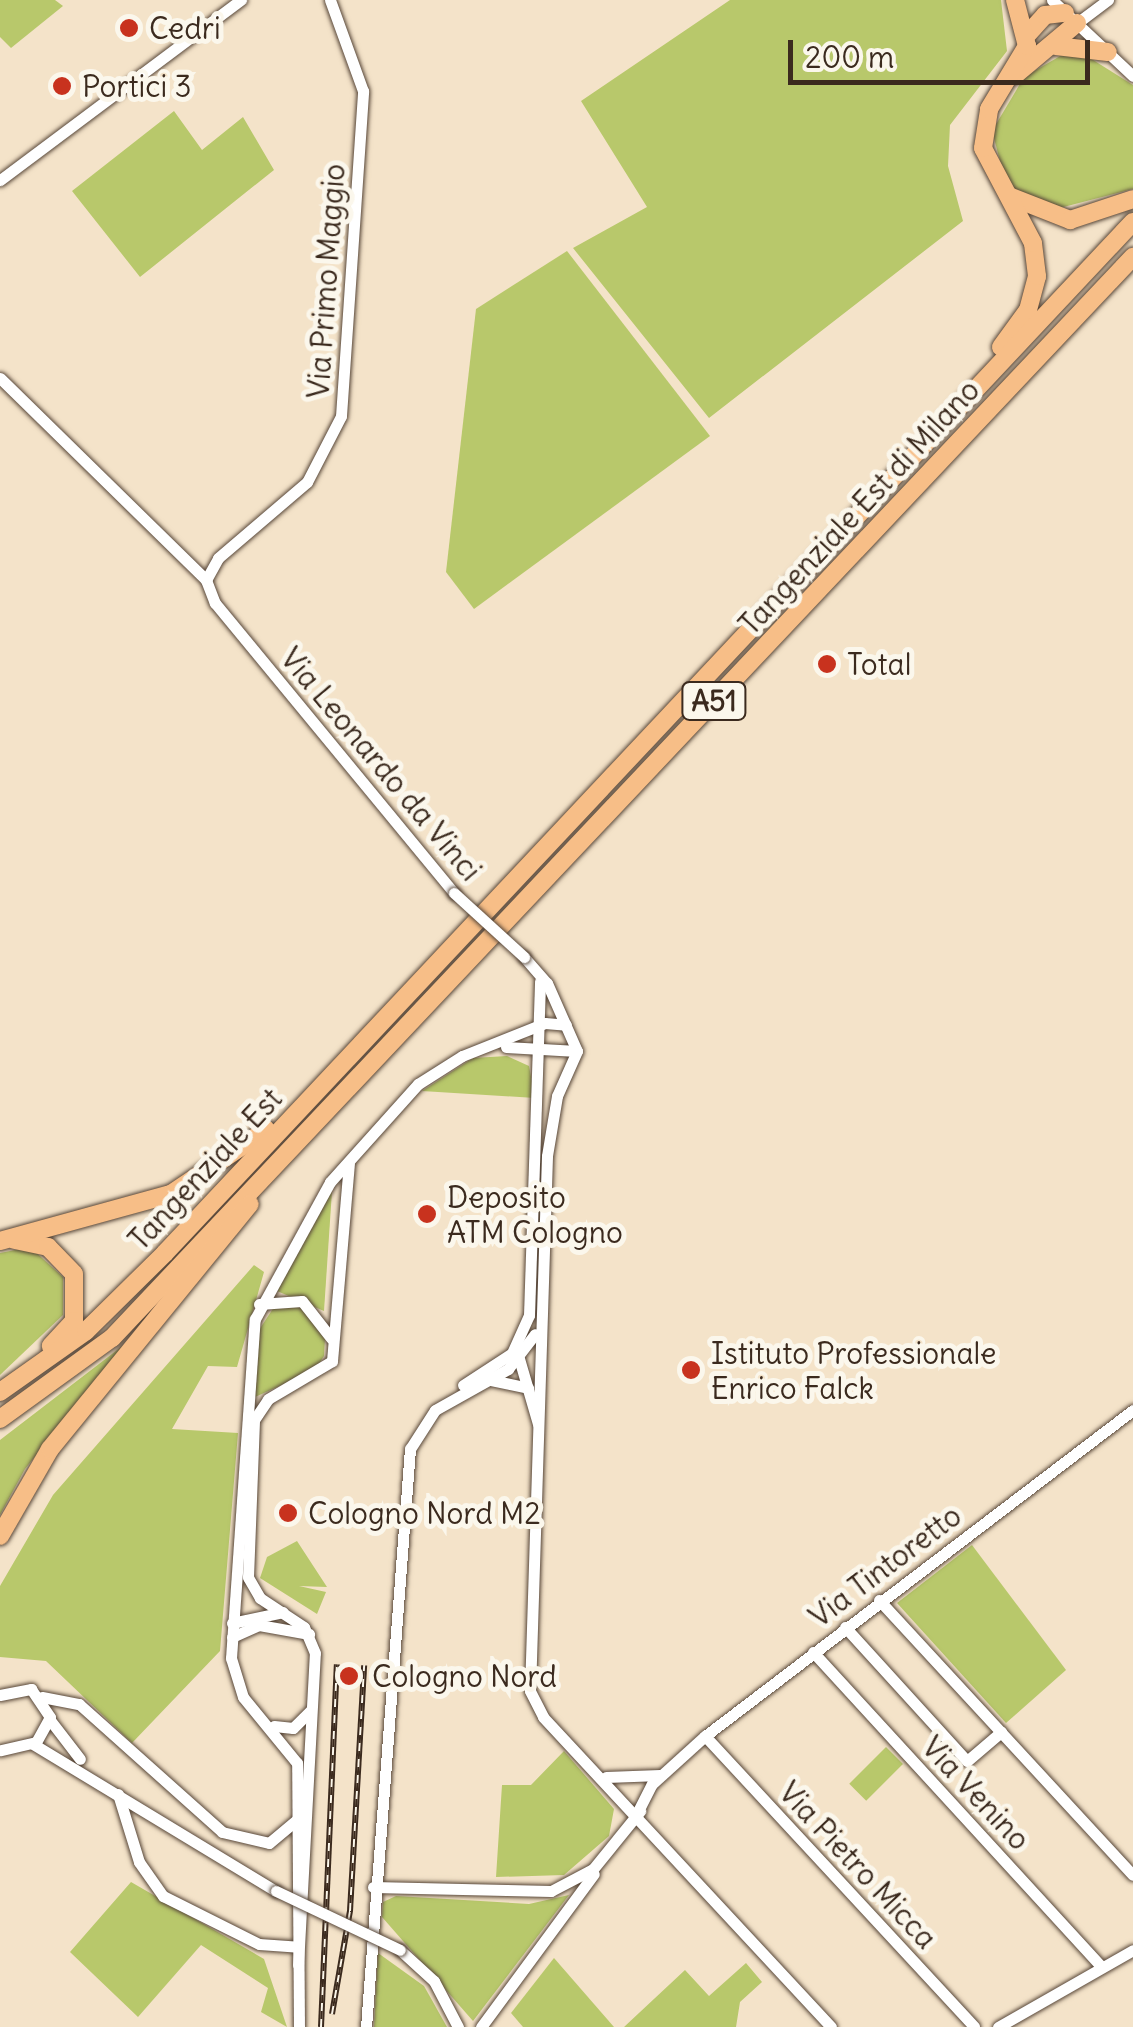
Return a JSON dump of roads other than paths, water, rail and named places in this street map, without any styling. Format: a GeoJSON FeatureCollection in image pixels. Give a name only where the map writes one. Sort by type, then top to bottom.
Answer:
{"type":"FeatureCollection","features":[{"type":"Feature","properties":{"kind":"highway"},"geometry":{"type":"LineString","coordinates":[[1015,0],[1027,35]]}},
{"type":"Feature","properties":{"kind":"highway"},"geometry":{"type":"LineString","coordinates":[[906,465],[1032,299],[1036,251],[995,183],[983,136],[1027,35],[1045,15],[1065,12],[1051,48]]}},
{"type":"Feature","properties":{"kind":"highway"},"geometry":{"type":"LineString","coordinates":[[1003,85],[1051,48],[1084,43],[1108,52]]}},
{"type":"Feature","properties":{"kind":"highway"},"geometry":{"type":"LineString","coordinates":[[995,183],[1056,219],[1133,199]]}},
{"type":"Feature","properties":{"kind":"highway","name":"Tangenziale Est di Milano"},"geometry":{"type":"LineString","coordinates":[[435,965],[1133,222]]}},
{"type":"Feature","properties":{"kind":"highway","name":"Tangenziale Est di Milano"},"geometry":{"type":"LineString","coordinates":[[294,1144],[1133,257]]}},
{"type":"Feature","properties":{"kind":"highway"},"geometry":{"type":"LineString","coordinates":[[2,1240],[202,1179],[256,1140],[435,965]]}},
{"type":"Feature","properties":{"kind":"highway","name":"Tangenziale Est"},"geometry":{"type":"LineString","coordinates":[[0,1392],[86,1332],[435,965]]}},
{"type":"Feature","properties":{"kind":"highway"},"geometry":{"type":"LineString","coordinates":[[0,1536],[50,1449],[294,1144]]}},
{"type":"Feature","properties":{"kind":"highway","name":"Tangenziale Est"},"geometry":{"type":"LineString","coordinates":[[0,1419],[112,1338],[294,1144]]}},
{"type":"Feature","properties":{"kind":"highway"},"geometry":{"type":"LineString","coordinates":[[0,1381],[67,1332],[79,1292],[48,1246],[2,1240]]}},
{"type":"Feature","properties":{"kind":"street"},"geometry":{"type":"LineString","coordinates":[[0,180],[240,0]]}},
{"type":"Feature","properties":{"kind":"street","name":"Via Primo Maggio"},"geometry":{"type":"LineString","coordinates":[[206,580],[218,558],[308,482],[345,400],[364,91],[330,0]]}},
{"type":"Feature","properties":{"kind":"street"},"geometry":{"type":"LineString","coordinates":[[1065,12],[1108,0]]}},
{"type":"Feature","properties":{"kind":"street"},"geometry":{"type":"LineString","coordinates":[[1065,12],[1133,76]]}},
{"type":"Feature","properties":{"kind":"street","name":"Via Leonardo da Vinci"},"geometry":{"type":"LineString","coordinates":[[0,378],[206,580],[211,598],[454,893],[534,968],[577,1052]]}},
{"type":"Feature","properties":{"kind":"street"},"geometry":{"type":"LineString","coordinates":[[534,968],[543,991],[538,1026],[543,1071],[520,1353],[540,1432]]}},
{"type":"Feature","properties":{"kind":"street"},"geometry":{"type":"LineString","coordinates":[[300,2027],[296,1974],[297,1763],[274,1726],[240,1692],[232,1630],[259,1304],[356,1150],[438,1068],[538,1026],[566,1025]]}},
{"type":"Feature","properties":{"kind":"street"},"geometry":{"type":"LineString","coordinates":[[497,1046],[577,1052],[551,1115],[536,1333],[542,1365],[527,1681],[543,1717],[831,2027]]}},
{"type":"Feature","properties":{"kind":"street"},"geometry":{"type":"LineString","coordinates":[[497,1046],[543,1071]]}},
{"type":"Feature","properties":{"kind":"street"},"geometry":{"type":"LineString","coordinates":[[333,1357],[340,1192],[356,1150]]}},
{"type":"Feature","properties":{"kind":"street"},"geometry":{"type":"LineString","coordinates":[[259,1304],[282,1296],[310,1306],[333,1357]]}},
{"type":"Feature","properties":{"kind":"street"},"geometry":{"type":"LineString","coordinates":[[426,1419],[487,1381],[520,1353],[536,1333]]}},
{"type":"Feature","properties":{"kind":"street"},"geometry":{"type":"LineString","coordinates":[[366,2027],[406,1466],[426,1419],[505,1358],[520,1353],[542,1365]]}},
{"type":"Feature","properties":{"kind":"street"},"geometry":{"type":"LineString","coordinates":[[297,1948],[308,1868],[312,1708],[309,1634],[256,1594],[247,1570],[255,1417],[333,1357]]}},
{"type":"Feature","properties":{"kind":"street"},"geometry":{"type":"LineString","coordinates":[[487,1381],[528,1388]]}},
{"type":"Feature","properties":{"kind":"street","name":"Via Tintoretto"},"geometry":{"type":"LineString","coordinates":[[480,2027],[669,1771],[705,1736],[1133,1410]]}},
{"type":"Feature","properties":{"kind":"street"},"geometry":{"type":"LineString","coordinates":[[879,1600],[1133,1875]]}},
{"type":"Feature","properties":{"kind":"street"},"geometry":{"type":"LineString","coordinates":[[232,1630],[283,1612]]}},
{"type":"Feature","properties":{"kind":"street"},"geometry":{"type":"LineString","coordinates":[[232,1630],[259,1626],[309,1634]]}},
{"type":"Feature","properties":{"kind":"street"},"geometry":{"type":"LineString","coordinates":[[845,1627],[968,1761],[1001,1732]]}},
{"type":"Feature","properties":{"kind":"street","name":"Via Venino"},"geometry":{"type":"LineString","coordinates":[[812,1652],[1102,1968]]}},
{"type":"Feature","properties":{"kind":"street"},"geometry":{"type":"LineString","coordinates":[[0,1681],[42,1697],[79,1704],[203,1822],[296,1853],[308,1868]]}},
{"type":"Feature","properties":{"kind":"street"},"geometry":{"type":"LineString","coordinates":[[0,1695],[14,1688]]}},
{"type":"Feature","properties":{"kind":"street"},"geometry":{"type":"LineString","coordinates":[[42,1697],[50,1720],[102,1779],[276,1891],[400,1950],[434,1981],[458,2027]]}},
{"type":"Feature","properties":{"kind":"street"},"geometry":{"type":"LineString","coordinates":[[274,1726],[298,1726],[312,1708]]}},
{"type":"Feature","properties":{"kind":"street"},"geometry":{"type":"LineString","coordinates":[[33,1744],[50,1720]]}},
{"type":"Feature","properties":{"kind":"street","name":"Via Pietro Micca"},"geometry":{"type":"LineString","coordinates":[[705,1736],[974,2027]]}},
{"type":"Feature","properties":{"kind":"street"},"geometry":{"type":"LineString","coordinates":[[0,1740],[14,1746]]}},
{"type":"Feature","properties":{"kind":"street"},"geometry":{"type":"LineString","coordinates":[[0,1750],[33,1744],[102,1779]]}},
{"type":"Feature","properties":{"kind":"street"},"geometry":{"type":"LineString","coordinates":[[599,1774],[630,1782],[669,1771]]}},
{"type":"Feature","properties":{"kind":"street"},"geometry":{"type":"LineString","coordinates":[[116,1790],[156,1890],[297,1948]]}},
{"type":"Feature","properties":{"kind":"street"},"geometry":{"type":"LineString","coordinates":[[263,1844],[299,1818]]}},
{"type":"Feature","properties":{"kind":"street","name":"Via Tintoretto"},"geometry":{"type":"LineString","coordinates":[[373,1887],[544,1892],[577,1881],[609,1853]]}},
{"type":"Feature","properties":{"kind":"street"},"geometry":{"type":"LineString","coordinates":[[998,2027],[1131,1955]]}},
{"type":"Feature","properties":{"kind":"railway"},"geometry":{"type":"LineString","coordinates":[[321,2027],[337,1664]]}},
{"type":"Feature","properties":{"kind":"railway"},"geometry":{"type":"LineString","coordinates":[[332,2014],[350,1911],[364,1665]]}},
{"type":"Feature","properties":{"kind":"place","name":"Cedri"},"geometry":{"type":"Point","coordinates":[129,28]}},
{"type":"Feature","properties":{"kind":"place","name":"Portici 3"},"geometry":{"type":"Point","coordinates":[62,86]}},
{"type":"Feature","properties":{"kind":"place","name":"Total"},"geometry":{"type":"Point","coordinates":[827,664]}},
{"type":"Feature","properties":{"kind":"place","name":"Deposito ATM Cologno"},"geometry":{"type":"Point","coordinates":[427,1214]}},
{"type":"Feature","properties":{"kind":"place","name":"Istituto Professionale Enrico Falck"},"geometry":{"type":"Point","coordinates":[691,1370]}},
{"type":"Feature","properties":{"kind":"place","name":"Cologno Nord M2"},"geometry":{"type":"Point","coordinates":[288,1513]}},
{"type":"Feature","properties":{"kind":"place","name":"Cologno Nord"},"geometry":{"type":"Point","coordinates":[349,1676]}}]}
